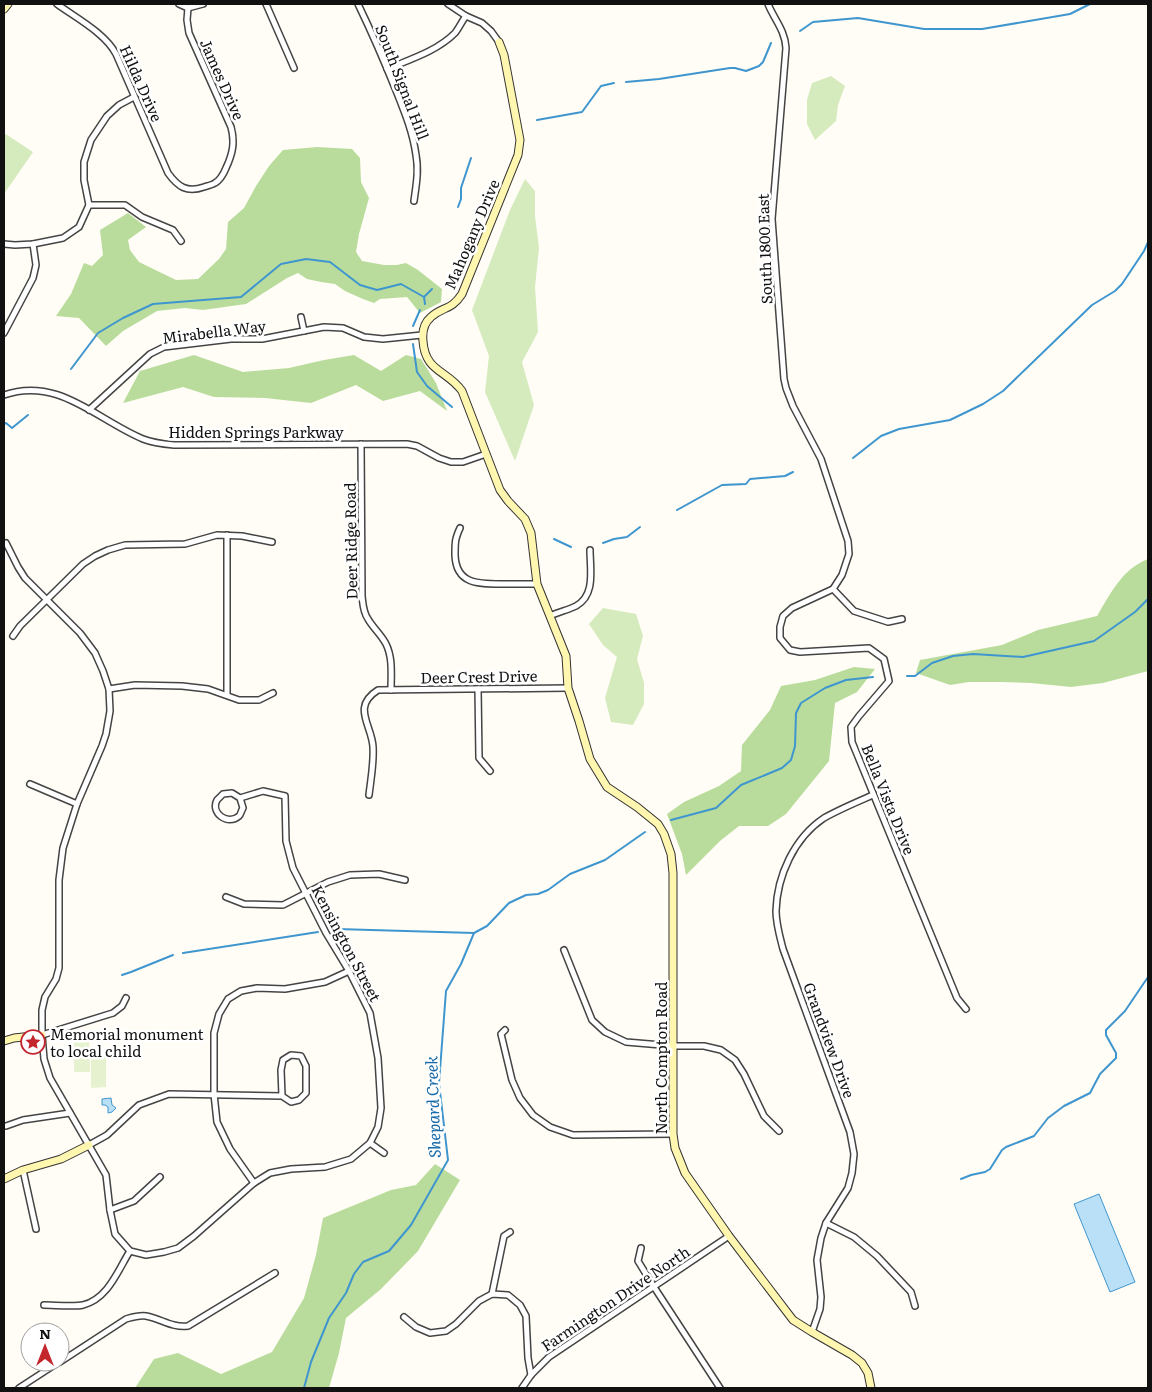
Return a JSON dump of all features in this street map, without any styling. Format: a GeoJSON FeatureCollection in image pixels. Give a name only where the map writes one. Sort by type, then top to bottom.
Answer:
{"type":"FeatureCollection","features":[{"type":"Feature","properties":{"kind":"street"},"geometry":{"type":"LineString","coordinates":[[4,9],[8,4]]}},
{"type":"Feature","properties":{"kind":"street","name":"Hilda Drive"},"geometry":{"type":"LineString","coordinates":[[57,4],[111,45],[168,173],[184,189]]}},
{"type":"Feature","properties":{"kind":"street"},"geometry":{"type":"LineString","coordinates":[[179,4],[188,8],[203,4]]}},
{"type":"Feature","properties":{"kind":"street"},"geometry":{"type":"LineString","coordinates":[[266,4],[294,68]]}},
{"type":"Feature","properties":{"kind":"street","name":"South Signal Hill"},"geometry":{"type":"LineString","coordinates":[[358,4],[388,69],[408,122],[417,156],[418,176],[414,201]]}},
{"type":"Feature","properties":{"kind":"street","name":"Mahogany Drive"},"geometry":{"type":"LineString","coordinates":[[422,335],[426,322],[437,312],[450,307],[462,294],[518,155],[520,140],[504,55],[499,42],[492,31],[482,23],[466,16],[448,4]]}},
{"type":"Feature","properties":{"kind":"street","name":"South 1800 East"},"geometry":{"type":"LineString","coordinates":[[768,4],[781,28],[786,48],[772,219],[783,371],[789,396],[821,459],[848,541],[850,554],[842,575],[833,589]]}},
{"type":"Feature","properties":{"kind":"street","name":"James Drive"},"geometry":{"type":"LineString","coordinates":[[184,189],[198,189],[215,183],[223,175],[232,157],[234,146],[231,126],[189,33],[188,8]]}},
{"type":"Feature","properties":{"kind":"street"},"geometry":{"type":"LineString","coordinates":[[388,69],[432,50],[444,42],[456,32],[466,16]]}},
{"type":"Feature","properties":{"kind":"street"},"geometry":{"type":"LineString","coordinates":[[4,244],[33,244],[63,238],[79,227],[89,205],[84,180],[84,162],[91,140],[108,116],[119,105],[134,97]]}},
{"type":"Feature","properties":{"kind":"street"},"geometry":{"type":"LineString","coordinates":[[89,205],[125,205],[142,218],[173,230],[181,241]]}},
{"type":"Feature","properties":{"kind":"street"},"geometry":{"type":"LineString","coordinates":[[4,333],[33,278],[36,265],[33,244]]}},
{"type":"Feature","properties":{"kind":"street"},"geometry":{"type":"LineString","coordinates":[[301,317],[304,331]]}},
{"type":"Feature","properties":{"kind":"street","name":"Mirabella Way"},"geometry":{"type":"LineString","coordinates":[[89,410],[150,354],[164,348],[231,338],[262,339],[324,327],[343,328],[364,336],[383,339],[422,335]]}},
{"type":"Feature","properties":{"kind":"street"},"geometry":{"type":"LineString","coordinates":[[422,335],[423,351],[429,362],[462,391],[500,490],[525,519],[531,533],[537,584],[566,656],[568,688]]}},
{"type":"Feature","properties":{"kind":"street","name":"Hidden Springs Parkway"},"geometry":{"type":"LineString","coordinates":[[4,395],[23,391],[53,393],[67,398],[142,438],[156,443],[174,445],[407,444],[418,446],[450,462],[463,462],[486,454]]}},
{"type":"Feature","properties":{"kind":"street","name":"Deer Ridge Road"},"geometry":{"type":"LineString","coordinates":[[362,444],[363,607],[367,618],[386,644],[390,654],[391,690]]}},
{"type":"Feature","properties":{"kind":"street"},"geometry":{"type":"LineString","coordinates":[[460,528],[455,540],[455,561],[462,576],[472,582],[484,584],[537,584]]}},
{"type":"Feature","properties":{"kind":"street"},"geometry":{"type":"LineString","coordinates":[[13,636],[20,626],[83,564],[108,550],[125,546],[185,544],[217,535],[242,536],[272,542]]}},
{"type":"Feature","properties":{"kind":"street"},"geometry":{"type":"LineString","coordinates":[[227,535],[227,695]]}},
{"type":"Feature","properties":{"kind":"street"},"geometry":{"type":"LineString","coordinates":[[6,544],[25,578],[80,633],[95,653],[109,689],[110,711],[102,746],[77,804],[63,848],[59,880],[59,968],[56,979],[45,997],[42,1010],[42,1035],[44,1059],[50,1078],[106,1175],[115,1234],[130,1250],[107,1289],[98,1299],[82,1306],[44,1305]]}},
{"type":"Feature","properties":{"kind":"street"},"geometry":{"type":"LineString","coordinates":[[550,616],[577,605],[586,597],[590,588],[590,550]]}},
{"type":"Feature","properties":{"kind":"street"},"geometry":{"type":"LineString","coordinates":[[833,589],[854,611],[888,622],[902,619]]}},
{"type":"Feature","properties":{"kind":"street","name":"Bella Vista Drive"},"geometry":{"type":"LineString","coordinates":[[833,589],[792,608],[783,616],[780,638],[790,650],[800,652],[869,648],[884,658],[889,681],[851,727],[852,742],[957,998],[966,1009]]}},
{"type":"Feature","properties":{"kind":"street"},"geometry":{"type":"LineString","coordinates":[[109,689],[135,685],[182,686],[208,689],[239,700],[259,700],[273,693]]}},
{"type":"Feature","properties":{"kind":"street","name":"Deer Crest Drive"},"geometry":{"type":"LineString","coordinates":[[369,794],[374,763],[373,743],[364,715],[365,704],[370,695],[378,690],[568,688]]}},
{"type":"Feature","properties":{"kind":"street","name":"North Compton Road"},"geometry":{"type":"LineString","coordinates":[[568,688],[590,759],[607,787],[637,806],[658,824],[664,834],[671,854],[673,874],[673,1134],[675,1148],[685,1173],[729,1236],[793,1320],[852,1354],[862,1363],[868,1373],[871,1388]]}},
{"type":"Feature","properties":{"kind":"street"},"geometry":{"type":"LineString","coordinates":[[478,689],[479,758],[490,771]]}},
{"type":"Feature","properties":{"kind":"street"},"geometry":{"type":"LineString","coordinates":[[30,784],[77,804]]}},
{"type":"Feature","properties":{"kind":"street","name":"Kensington Street"},"geometry":{"type":"LineString","coordinates":[[130,1250],[146,1255],[178,1248],[254,1183],[270,1174],[291,1169],[325,1167],[351,1159],[370,1143],[378,1127],[381,1108],[378,1058],[370,1012],[349,971],[326,933],[293,868],[286,841],[284,796],[263,791],[240,798]]}},
{"type":"Feature","properties":{"kind":"street"},"geometry":{"type":"LineString","coordinates":[[232,792],[240,798],[243,808],[239,816],[231,820],[224,819],[219,815],[216,809],[216,802],[223,794],[232,792]]}},
{"type":"Feature","properties":{"kind":"street","name":"Grandview Drive"},"geometry":{"type":"LineString","coordinates":[[812,1332],[820,1310],[821,1297],[817,1260],[821,1238],[826,1223],[848,1188],[852,1174],[854,1154],[850,1132],[783,949],[776,913],[778,894],[782,876],[789,859],[798,844],[810,830],[823,819],[840,809],[873,795]]}},
{"type":"Feature","properties":{"kind":"street"},"geometry":{"type":"LineString","coordinates":[[226,896],[244,904],[283,904],[328,882],[350,875],[379,874],[405,880]]}},
{"type":"Feature","properties":{"kind":"street"},"geometry":{"type":"LineString","coordinates":[[564,950],[592,1020],[605,1032],[626,1042],[673,1046],[704,1046],[721,1050],[735,1060],[744,1074],[764,1116],[779,1131]]}},
{"type":"Feature","properties":{"kind":"street"},"geometry":{"type":"LineString","coordinates":[[254,1183],[230,1149],[217,1122],[214,1094],[214,1033],[219,1014],[228,999],[241,991],[257,988],[285,989],[325,982],[349,971]]}},
{"type":"Feature","properties":{"kind":"street"},"geometry":{"type":"LineString","coordinates":[[4,1042],[14,1038],[42,1035],[113,1013],[122,1006],[126,998]]}},
{"type":"Feature","properties":{"kind":"street"},"geometry":{"type":"LineString","coordinates":[[505,1030],[501,1034],[504,1051],[512,1080],[520,1098],[533,1114],[550,1127],[573,1135],[673,1134]]}},
{"type":"Feature","properties":{"kind":"street"},"geometry":{"type":"LineString","coordinates":[[4,1179],[23,1170],[61,1159],[89,1145],[107,1134],[138,1105],[169,1094],[282,1096],[292,1102],[300,1100],[306,1093],[306,1066],[301,1056],[291,1054],[283,1060],[281,1070],[282,1096]]}},
{"type":"Feature","properties":{"kind":"street"},"geometry":{"type":"LineString","coordinates":[[6,1126],[23,1120],[70,1113]]}},
{"type":"Feature","properties":{"kind":"street"},"geometry":{"type":"LineString","coordinates":[[370,1143],[384,1153]]}},
{"type":"Feature","properties":{"kind":"street"},"geometry":{"type":"LineString","coordinates":[[23,1170],[36,1229]]}},
{"type":"Feature","properties":{"kind":"street"},"geometry":{"type":"LineString","coordinates":[[110,1210],[134,1200],[160,1177]]}},
{"type":"Feature","properties":{"kind":"street"},"geometry":{"type":"LineString","coordinates":[[826,1223],[854,1237],[877,1256],[911,1292],[915,1306]]}},
{"type":"Feature","properties":{"kind":"street"},"geometry":{"type":"LineString","coordinates":[[492,1294],[504,1236],[510,1232]]}},
{"type":"Feature","properties":{"kind":"street","name":"Farmington Drive North"},"geometry":{"type":"LineString","coordinates":[[522,1388],[531,1375],[549,1357],[729,1236]]}},
{"type":"Feature","properties":{"kind":"street"},"geometry":{"type":"LineString","coordinates":[[641,1248],[638,1261],[720,1388]]}},
{"type":"Feature","properties":{"kind":"street"},"geometry":{"type":"LineString","coordinates":[[70,1355],[126,1319],[137,1316],[147,1316],[179,1327],[188,1326],[275,1273]]}},
{"type":"Feature","properties":{"kind":"street"},"geometry":{"type":"LineString","coordinates":[[404,1317],[416,1327],[430,1333],[446,1331],[456,1324],[479,1301],[492,1294],[508,1295],[520,1305],[526,1316],[528,1358],[531,1375]]}},
{"type":"Feature","properties":{"kind":"street"},"geometry":{"type":"LineString","coordinates":[[19,1388],[44,1372]]}},
{"type":"Feature","properties":{"kind":"green space"},"geometry":{"type":"Polygon","coordinates":[[[831,76],[845,86],[838,105],[836,121],[815,140],[807,124],[807,100],[812,83],[831,76]]]}},
{"type":"Feature","properties":{"kind":"green space"},"geometry":{"type":"Polygon","coordinates":[[[4,133],[33,152],[4,194],[4,133]]]}},
{"type":"Feature","properties":{"kind":"green space"},"geometry":{"type":"Polygon","coordinates":[[[317,147],[352,149],[360,158],[361,182],[369,198],[356,252],[362,261],[384,265],[406,263],[442,289],[441,302],[420,313],[407,297],[380,299],[374,303],[345,291],[335,284],[307,279],[298,273],[246,304],[203,310],[185,308],[157,311],[123,331],[106,346],[79,318],[56,316],[71,294],[84,263],[92,266],[103,255],[100,230],[128,213],[146,227],[128,240],[130,250],[139,262],[176,280],[198,279],[219,259],[226,249],[228,222],[244,208],[269,166],[283,150],[317,147]]]}},
{"type":"Feature","properties":{"kind":"green space"},"geometry":{"type":"Polygon","coordinates":[[[525,179],[535,191],[535,216],[539,248],[535,287],[538,332],[522,362],[534,405],[515,461],[485,392],[489,356],[472,310],[510,210],[525,179]]]}},
{"type":"Feature","properties":{"kind":"green space"},"geometry":{"type":"Polygon","coordinates":[[[194,355],[243,372],[289,368],[354,355],[381,371],[406,355],[421,359],[436,383],[447,411],[420,391],[383,401],[356,385],[311,403],[265,398],[214,397],[183,387],[123,403],[140,371],[194,355]]]}},
{"type":"Feature","properties":{"kind":"green space"},"geometry":{"type":"Polygon","coordinates":[[[1148,559],[1148,671],[1103,683],[1071,687],[1001,682],[969,682],[950,685],[916,673],[920,660],[1002,645],[1038,630],[1097,616],[1112,590],[1124,575],[1139,563],[1148,559]]]}},
{"type":"Feature","properties":{"kind":"green space"},"geometry":{"type":"Polygon","coordinates":[[[603,608],[636,614],[643,636],[637,659],[644,683],[644,704],[633,725],[611,722],[605,698],[617,657],[603,645],[589,624],[603,608]]]}},
{"type":"Feature","properties":{"kind":"green space"},"geometry":{"type":"Polygon","coordinates":[[[854,667],[875,669],[857,692],[835,703],[829,761],[786,814],[768,826],[739,826],[720,841],[686,875],[682,854],[667,814],[684,802],[719,786],[741,771],[742,745],[770,710],[781,686],[815,680],[854,667]]]}},
{"type":"Feature","properties":{"kind":"green space"},"geometry":{"type":"Polygon","coordinates":[[[74,1039],[89,1039],[90,1072],[74,1072],[74,1039]]]}},
{"type":"Feature","properties":{"kind":"green space"},"geometry":{"type":"Polygon","coordinates":[[[106,1055],[106,1087],[91,1088],[91,1056],[106,1055]]]}},
{"type":"Feature","properties":{"kind":"green space"},"geometry":{"type":"Polygon","coordinates":[[[435,1164],[460,1180],[418,1251],[381,1289],[346,1318],[329,1388],[135,1388],[154,1359],[178,1353],[221,1374],[272,1352],[304,1298],[316,1255],[323,1218],[391,1190],[416,1185],[435,1164]]]}},
{"type":"Feature","properties":{"kind":"water"},"geometry":{"type":"Polygon","coordinates":[[[111,1098],[112,1105],[116,1108],[108,1113],[108,1107],[102,1105],[102,1099],[111,1098]]]}},
{"type":"Feature","properties":{"kind":"water"},"geometry":{"type":"Polygon","coordinates":[[[1099,1194],[1135,1282],[1110,1292],[1074,1204],[1099,1194]]]}},
{"type":"Feature","properties":{"kind":"waterway"},"geometry":{"type":"LineString","coordinates":[[800,31],[813,22],[858,18],[924,29],[982,29],[1070,14],[1090,4]]}},
{"type":"Feature","properties":{"kind":"waterway"},"geometry":{"type":"LineString","coordinates":[[626,82],[730,68],[746,71],[759,66],[763,62],[771,43]]}},
{"type":"Feature","properties":{"kind":"waterway"},"geometry":{"type":"LineString","coordinates":[[537,120],[582,112],[601,86],[614,83]]}},
{"type":"Feature","properties":{"kind":"waterway"},"geometry":{"type":"LineString","coordinates":[[458,207],[461,199],[461,188],[471,158]]}},
{"type":"Feature","properties":{"kind":"waterway"},"geometry":{"type":"LineString","coordinates":[[853,458],[881,436],[899,429],[950,420],[983,404],[1003,391],[1092,305],[1115,291],[1122,284],[1148,242]]}},
{"type":"Feature","properties":{"kind":"waterway"},"geometry":{"type":"LineString","coordinates":[[71,369],[98,333],[123,318],[153,304],[241,297],[281,264],[306,259],[330,262],[360,285],[377,290],[401,284],[424,297],[425,304]]}},
{"type":"Feature","properties":{"kind":"waterway"},"geometry":{"type":"LineString","coordinates":[[424,297],[432,289]]}},
{"type":"Feature","properties":{"kind":"waterway"},"geometry":{"type":"LineString","coordinates":[[413,326],[420,310]]}},
{"type":"Feature","properties":{"kind":"waterway"},"geometry":{"type":"LineString","coordinates":[[413,344],[417,372],[427,386],[452,407]]}},
{"type":"Feature","properties":{"kind":"waterway"},"geometry":{"type":"LineString","coordinates":[[4,424],[6,423],[12,428],[28,415]]}},
{"type":"Feature","properties":{"kind":"waterway"},"geometry":{"type":"LineString","coordinates":[[677,510],[722,485],[746,484],[750,479],[785,476],[793,472]]}},
{"type":"Feature","properties":{"kind":"waterway"},"geometry":{"type":"LineString","coordinates":[[603,543],[627,537],[640,527]]}},
{"type":"Feature","properties":{"kind":"waterway"},"geometry":{"type":"LineString","coordinates":[[554,539],[571,547]]}},
{"type":"Feature","properties":{"kind":"waterway","name":"Shepard Creek"},"geometry":{"type":"LineString","coordinates":[[907,676],[915,676],[932,663],[953,656],[973,654],[1023,657],[1094,641],[1135,612],[1148,599]]}},
{"type":"Feature","properties":{"kind":"waterway","name":"Shepard Creek"},"geometry":{"type":"LineString","coordinates":[[671,820],[716,808],[741,785],[782,768],[791,760],[795,746],[796,713],[801,703],[825,688],[846,680],[873,677]]}},
{"type":"Feature","properties":{"kind":"waterway","name":"Shepard Creek"},"geometry":{"type":"LineString","coordinates":[[337,929],[474,933],[487,926],[509,903],[526,895],[538,894],[548,890],[570,874],[605,860],[645,832]]}},
{"type":"Feature","properties":{"kind":"waterway","name":"Shepard Creek"},"geometry":{"type":"LineString","coordinates":[[183,953],[318,932]]}},
{"type":"Feature","properties":{"kind":"waterway","name":"Shepard Creek"},"geometry":{"type":"LineString","coordinates":[[304,1388],[311,1362],[329,1318],[346,1293],[354,1274],[363,1262],[389,1251],[411,1225],[448,1160],[439,1083],[446,991],[461,964],[474,933]]}},
{"type":"Feature","properties":{"kind":"waterway","name":"Shepard Creek"},"geometry":{"type":"LineString","coordinates":[[122,975],[173,955]]}},
{"type":"Feature","properties":{"kind":"waterway"},"geometry":{"type":"LineString","coordinates":[[961,1179],[990,1169],[1002,1150],[1034,1136],[1048,1118],[1064,1106],[1090,1093],[1100,1074],[1116,1058],[1116,1053],[1106,1035],[1106,1030],[1125,1011],[1148,977]]}},
{"type":"Feature","properties":{"kind":"place","name":"Memorial monument to local child"},"geometry":{"type":"Point","coordinates":[33,1042]}}]}
